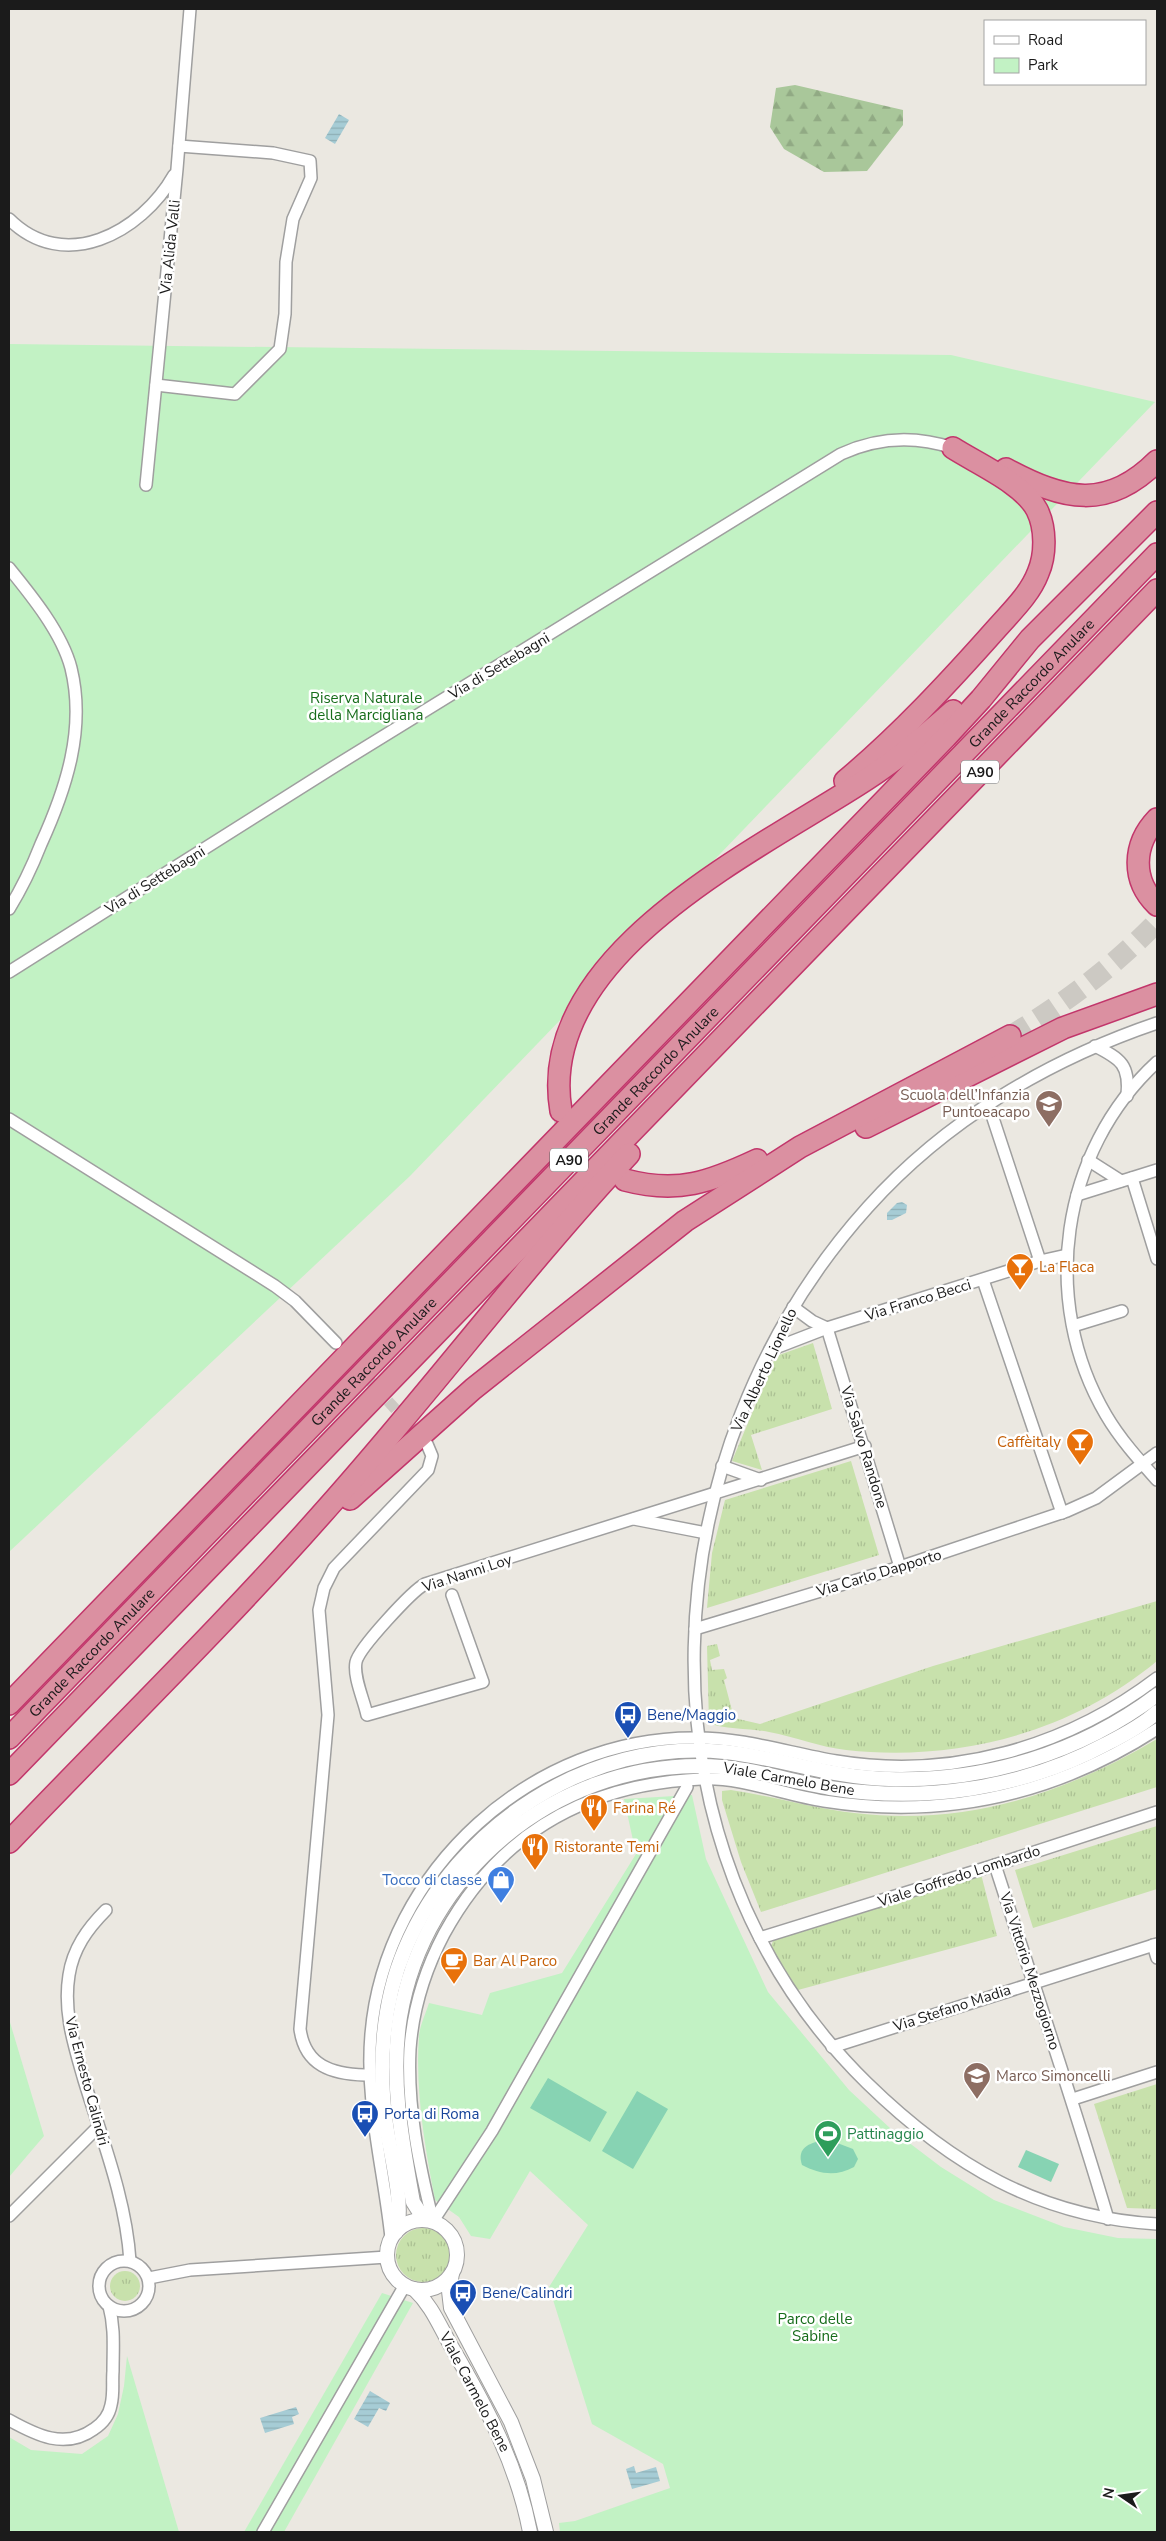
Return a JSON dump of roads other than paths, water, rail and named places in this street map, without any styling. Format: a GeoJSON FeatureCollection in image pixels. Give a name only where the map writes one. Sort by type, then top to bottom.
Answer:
{"type":"FeatureCollection","features":[{"type":"Feature","properties":{"kind":"highway"},"geometry":{"type":"LineString","coordinates":[[953,448],[981,455],[1037,484],[1084,496],[1111,493],[1123,488],[1157,461]]}},
{"type":"Feature","properties":{"kind":"highway"},"geometry":{"type":"LineString","coordinates":[[562,1111],[559,1081],[564,1050],[577,1012],[594,983],[612,960],[644,928],[758,847],[836,788],[893,737],[985,642],[1036,580],[1042,561],[1044,542],[1040,519],[1035,507],[1014,486],[953,448]]}},
{"type":"Feature","properties":{"kind":"highway","name":"Grande Raccordo Anulare"},"geometry":{"type":"LineString","coordinates":[[9,1704],[946,737],[981,699],[1030,640],[1157,512]]}},
{"type":"Feature","properties":{"kind":"highway","name":"Grande Raccordo Anulare"},"geometry":{"type":"LineString","coordinates":[[9,1738],[1157,554]]}},
{"type":"Feature","properties":{"kind":"highway","name":"Grande Raccordo Anulare"},"geometry":{"type":"LineString","coordinates":[[9,1774],[1156,591]]}},
{"type":"Feature","properties":{"kind":"highway"},"geometry":{"type":"LineString","coordinates":[[758,847],[906,752],[1030,640]]}},
{"type":"Feature","properties":{"kind":"highway"},"geometry":{"type":"LineString","coordinates":[[1157,819],[1141,842],[1138,866],[1142,884],[1157,905]]}},
{"type":"Feature","properties":{"kind":"highway"},"geometry":{"type":"LineString","coordinates":[[9,1842],[275,1565],[376,1453],[570,1219],[642,1139],[746,1032],[806,950]]}},
{"type":"Feature","properties":{"kind":"highway"},"geometry":{"type":"LineString","coordinates":[[599,1289],[746,1193],[799,1161],[1064,1028],[1157,994]]}},
{"type":"Feature","properties":{"kind":"highway"},"geometry":{"type":"LineString","coordinates":[[275,1565],[473,1389],[685,1221],[750,1177],[800,1147],[891,1097],[1010,1036]]}},
{"type":"Feature","properties":{"kind":"highway"},"geometry":{"type":"LineString","coordinates":[[625,1180],[660,1187],[704,1182],[891,1097]]}},
{"type":"Feature","properties":{"kind":"highway"},"geometry":{"type":"LineString","coordinates":[[9,1693],[145,1565]]}},
{"type":"Feature","properties":{"kind":"highway"},"geometry":{"type":"LineString","coordinates":[[9,1828],[96,1751]]}},
{"type":"Feature","properties":{"kind":"street","name":"Via Alida Valli"},"geometry":{"type":"LineString","coordinates":[[146,485],[177,169],[190,9]]}},
{"type":"Feature","properties":{"kind":"street"},"geometry":{"type":"LineString","coordinates":[[156,385],[235,394],[280,348],[284,314],[286,262],[293,219],[311,178],[310,161],[273,153],[179,146]]}},
{"type":"Feature","properties":{"kind":"street"},"geometry":{"type":"LineString","coordinates":[[9,219],[19,229],[42,241],[71,244],[98,240],[123,230],[147,212],[158,201],[177,169]]}},
{"type":"Feature","properties":{"kind":"street","name":"Via di Settebagni"},"geometry":{"type":"LineString","coordinates":[[9,972],[332,768],[841,454],[865,444],[901,439],[919,439],[953,448]]}},
{"type":"Feature","properties":{"kind":"street"},"geometry":{"type":"LineString","coordinates":[[9,568],[49,620],[71,666],[77,703],[73,748],[66,784],[21,890],[9,909]]}},
{"type":"Feature","properties":{"kind":"street","name":"Via Alberto Lionello"},"geometry":{"type":"LineString","coordinates":[[1157,1023],[1095,1046],[1052,1066],[988,1103],[940,1139],[873,1201],[837,1243],[793,1307],[770,1350],[748,1398],[722,1466],[706,1533],[698,1583],[696,1629],[699,1744],[702,1772],[729,1869],[760,1938],[789,1988],[832,2047],[916,2128],[978,2172],[1019,2192],[1063,2208],[1108,2219],[1157,2224]]}},
{"type":"Feature","properties":{"kind":"street"},"geometry":{"type":"LineString","coordinates":[[1095,1046],[1114,1056],[1122,1064],[1127,1077],[1126,1096]]}},
{"type":"Feature","properties":{"kind":"street"},"geometry":{"type":"LineString","coordinates":[[1157,1062],[1126,1096],[1112,1116],[1088,1160],[1076,1195],[1070,1224],[1067,1255],[1067,1290],[1073,1326],[1084,1367],[1097,1398],[1113,1426],[1142,1464],[1157,1480]]}},
{"type":"Feature","properties":{"kind":"street"},"geometry":{"type":"LineString","coordinates":[[988,1103],[1040,1261]]}},
{"type":"Feature","properties":{"kind":"street"},"geometry":{"type":"LineString","coordinates":[[9,1119],[274,1286],[295,1301],[336,1343]]}},
{"type":"Feature","properties":{"kind":"street"},"geometry":{"type":"LineString","coordinates":[[1088,1160],[1126,1180],[1157,1259]]}},
{"type":"Feature","properties":{"kind":"street"},"geometry":{"type":"LineString","coordinates":[[1076,1195],[1157,1170]]}},
{"type":"Feature","properties":{"kind":"street","name":"Via Franco Becci"},"geometry":{"type":"LineString","coordinates":[[770,1350],[827,1328],[1040,1261],[1067,1255]]}},
{"type":"Feature","properties":{"kind":"street"},"geometry":{"type":"LineString","coordinates":[[983,1280],[1062,1513]]}},
{"type":"Feature","properties":{"kind":"street"},"geometry":{"type":"LineString","coordinates":[[793,1307],[812,1321],[827,1328]]}},
{"type":"Feature","properties":{"kind":"street"},"geometry":{"type":"LineString","coordinates":[[1073,1326],[1122,1310]]}},
{"type":"Feature","properties":{"kind":"street","name":"Via Salvo Randone"},"geometry":{"type":"LineString","coordinates":[[827,1328],[865,1446],[900,1567]]}},
{"type":"Feature","properties":{"kind":"street"},"geometry":{"type":"LineString","coordinates":[[365,2074],[338,2073],[321,2065],[305,2047],[300,2029],[328,1715],[319,1610],[324,1588],[334,1568],[428,1470],[432,1456],[427,1444]]}},
{"type":"Feature","properties":{"kind":"street","name":"Via Nanni Loy"},"geometry":{"type":"LineString","coordinates":[[452,1595],[483,1682],[367,1714],[356,1671],[358,1657],[418,1588],[425,1584],[865,1446]]}},
{"type":"Feature","properties":{"kind":"street","name":"Via Carlo Dapporto"},"geometry":{"type":"LineString","coordinates":[[696,1629],[900,1567],[1062,1513],[1096,1498],[1157,1453]]}},
{"type":"Feature","properties":{"kind":"street"},"geometry":{"type":"LineString","coordinates":[[722,1466],[761,1480]]}},
{"type":"Feature","properties":{"kind":"street","name":"Via Nanni Loy"},"geometry":{"type":"LineString","coordinates":[[633,1519],[706,1533]]}},
{"type":"Feature","properties":{"kind":"street","name":"Viale Carmelo Bene"},"geometry":{"type":"LineString","coordinates":[[433,2221],[420,2213],[413,2202],[399,2116],[396,2073],[397,2043],[408,1986],[429,1930],[460,1880],[500,1840],[550,1796],[585,1772],[699,1744],[728,1739],[853,1763],[924,1767],[981,1759],[1010,1752],[1072,1730],[1119,1704],[1157,1678]]}},
{"type":"Feature","properties":{"kind":"street","name":"Viale Carmelo Bene"},"geometry":{"type":"LineString","coordinates":[[393,2235],[374,2130],[370,2063],[374,2015],[386,1962],[409,1910],[446,1856],[488,1814],[540,1778],[579,1759],[618,1747],[671,1738],[808,1769],[890,1780],[942,1778],[1006,1767],[1037,1758],[1090,1737],[1157,1695]]}},
{"type":"Feature","properties":{"kind":"street","name":"Viale Carmelo Bene"},"geometry":{"type":"LineString","coordinates":[[393,2235],[399,2219],[398,2201],[386,2121],[382,2074],[386,2018],[400,1962],[428,1904],[460,1860],[496,1824],[550,1796],[579,1790],[622,1776],[660,1768],[702,1772],[753,1770],[828,1788],[866,1793],[950,1792],[1010,1781],[1087,1754],[1133,1729],[1157,1712]]}},
{"type":"Feature","properties":{"kind":"street","name":"Viale Carmelo Bene"},"geometry":{"type":"LineString","coordinates":[[433,2221],[415,2137],[410,2073],[412,2037],[421,1990],[442,1939],[474,1886],[495,1861],[514,1845],[561,1815],[590,1801],[623,1790],[702,1772],[725,1780],[845,1804],[930,1807],[977,1801],[1024,1791],[1088,1768],[1157,1729]]}},
{"type":"Feature","properties":{"kind":"street","name":"Viale Carmelo Bene"},"geometry":{"type":"LineString","coordinates":[[853,1763],[864,1777]]}},
{"type":"Feature","properties":{"kind":"street"},"geometry":{"type":"LineString","coordinates":[[540,1778],[561,1815]]}},
{"type":"Feature","properties":{"kind":"street"},"geometry":{"type":"LineString","coordinates":[[433,2221],[492,2131],[687,1787]]}},
{"type":"Feature","properties":{"kind":"street","name":"Viale Carmelo Bene"},"geometry":{"type":"LineString","coordinates":[[845,1804],[866,1793]]}},
{"type":"Feature","properties":{"kind":"street","name":"Viale Goffredo Lombardo"},"geometry":{"type":"LineString","coordinates":[[760,1938],[995,1865],[1157,1812]]}},
{"type":"Feature","properties":{"kind":"street","name":"Via Vittorio Mezzogiorno"},"geometry":{"type":"LineString","coordinates":[[995,1865],[1032,1982],[1073,2099],[1108,2219]]}},
{"type":"Feature","properties":{"kind":"street","name":"Via Ernesto Calindri"},"geometry":{"type":"LineString","coordinates":[[106,1910],[80,1942],[71,1965],[67,1990],[67,2006],[72,2037],[126,2216],[130,2261]]}},
{"type":"Feature","properties":{"kind":"street"},"geometry":{"type":"LineString","coordinates":[[1155,1945],[1157,1958]]}},
{"type":"Feature","properties":{"kind":"street","name":"Via Stefano Madia"},"geometry":{"type":"LineString","coordinates":[[832,2047],[1032,1982],[1155,1945]]}},
{"type":"Feature","properties":{"kind":"street"},"geometry":{"type":"LineString","coordinates":[[1073,2099],[1157,2072]]}},
{"type":"Feature","properties":{"kind":"street"},"geometry":{"type":"LineString","coordinates":[[9,2216],[98,2127]]}},
{"type":"Feature","properties":{"kind":"street"},"geometry":{"type":"LineString","coordinates":[[413,2221],[433,2221],[450,2233],[455,2242],[456,2263],[452,2273],[436,2287],[410,2287],[392,2273],[387,2257],[393,2235],[413,2221]]}},
{"type":"Feature","properties":{"kind":"street"},"geometry":{"type":"LineString","coordinates":[[149,2278],[190,2270],[387,2257]]}},
{"type":"Feature","properties":{"kind":"street"},"geometry":{"type":"LineString","coordinates":[[9,2420],[40,2436],[63,2440],[84,2436],[103,2422],[111,2406],[114,2385],[114,2327],[109,2306],[99,2292],[101,2275],[113,2263],[130,2261],[145,2270],[149,2278],[148,2294],[139,2307],[124,2311],[109,2306]]}},
{"type":"Feature","properties":{"kind":"street","name":"Viale Carmelo Bene"},"geometry":{"type":"LineString","coordinates":[[452,2273],[448,2291],[451,2308],[511,2422],[533,2479],[546,2532]]}},
{"type":"Feature","properties":{"kind":"street"},"geometry":{"type":"LineString","coordinates":[[263,2532],[410,2287]]}},
{"type":"Feature","properties":{"kind":"street","name":"Viale Carmelo Bene"},"geometry":{"type":"LineString","coordinates":[[410,2287],[433,2309],[497,2430],[513,2468],[530,2532]]}},
{"type":"Feature","properties":{"kind":"water"},"geometry":{"type":"Polygon","coordinates":[[[339,114],[349,120],[335,144],[325,138],[339,114]]]}},
{"type":"Feature","properties":{"kind":"water"},"geometry":{"type":"Polygon","coordinates":[[[902,1202],[907,1205],[906,1213],[892,1220],[887,1220],[887,1213],[897,1203],[902,1202]]]}},
{"type":"Feature","properties":{"kind":"water"},"geometry":{"type":"Polygon","coordinates":[[[370,2391],[390,2403],[386,2411],[379,2408],[368,2427],[354,2419],[370,2391]]]}},
{"type":"Feature","properties":{"kind":"water"},"geometry":{"type":"Polygon","coordinates":[[[296,2407],[299,2414],[292,2417],[294,2424],[265,2433],[260,2418],[296,2407]]]}},
{"type":"Feature","properties":{"kind":"water"},"geometry":{"type":"Polygon","coordinates":[[[634,2466],[636,2473],[656,2467],[660,2481],[632,2489],[626,2469],[634,2466]]]}},
{"type":"Feature","properties":{"kind":"tunnel"},"geometry":{"type":"LineString","coordinates":[[1010,1036],[1050,1011],[1087,984],[1157,922]]}},
{"type":"Feature","properties":{"kind":"tunnel"},"geometry":{"type":"LineString","coordinates":[[562,1111],[569,1132],[580,1150],[595,1165],[614,1176]]}},
{"type":"Feature","properties":{"kind":"tunnel"},"geometry":{"type":"LineString","coordinates":[[344,1352],[423,1440]]}},
{"type":"Feature","properties":{"kind":"place","name":"Scuola dell’Infanzia Puntoeacapo"},"geometry":{"type":"Point","coordinates":[1049,1128]}},
{"type":"Feature","properties":{"kind":"place","name":"La Flaca"},"geometry":{"type":"Point","coordinates":[1020,1291]}},
{"type":"Feature","properties":{"kind":"place","name":"Caffèitaly"},"geometry":{"type":"Point","coordinates":[1080,1466]}},
{"type":"Feature","properties":{"kind":"place","name":"Bene/Maggio"},"geometry":{"type":"Point","coordinates":[628,1739]}},
{"type":"Feature","properties":{"kind":"place","name":"Farina Ré"},"geometry":{"type":"Point","coordinates":[594,1832]}},
{"type":"Feature","properties":{"kind":"place","name":"Ristorante Temi"},"geometry":{"type":"Point","coordinates":[535,1871]}},
{"type":"Feature","properties":{"kind":"place","name":"Tocco di classe"},"geometry":{"type":"Point","coordinates":[501,1904]}},
{"type":"Feature","properties":{"kind":"place","name":"Bar Al Parco"},"geometry":{"type":"Point","coordinates":[454,1985]}},
{"type":"Feature","properties":{"kind":"place","name":"Marco Simoncelli"},"geometry":{"type":"Point","coordinates":[977,2100]}},
{"type":"Feature","properties":{"kind":"place","name":"Porta di Roma"},"geometry":{"type":"Point","coordinates":[365,2138]}},
{"type":"Feature","properties":{"kind":"place","name":"Pattinaggio"},"geometry":{"type":"Point","coordinates":[828,2158]}},
{"type":"Feature","properties":{"kind":"place","name":"Bene/Calindri"},"geometry":{"type":"Point","coordinates":[463,2317]}},
{"type":"Feature","properties":{"kind":"park label","name":"Riserva Naturale della Marcigliana"},"geometry":{"type":"Point","coordinates":[366,706]}},
{"type":"Feature","properties":{"kind":"park label","name":"Parco delle Sabine"},"geometry":{"type":"Point","coordinates":[815,2328]}}]}
